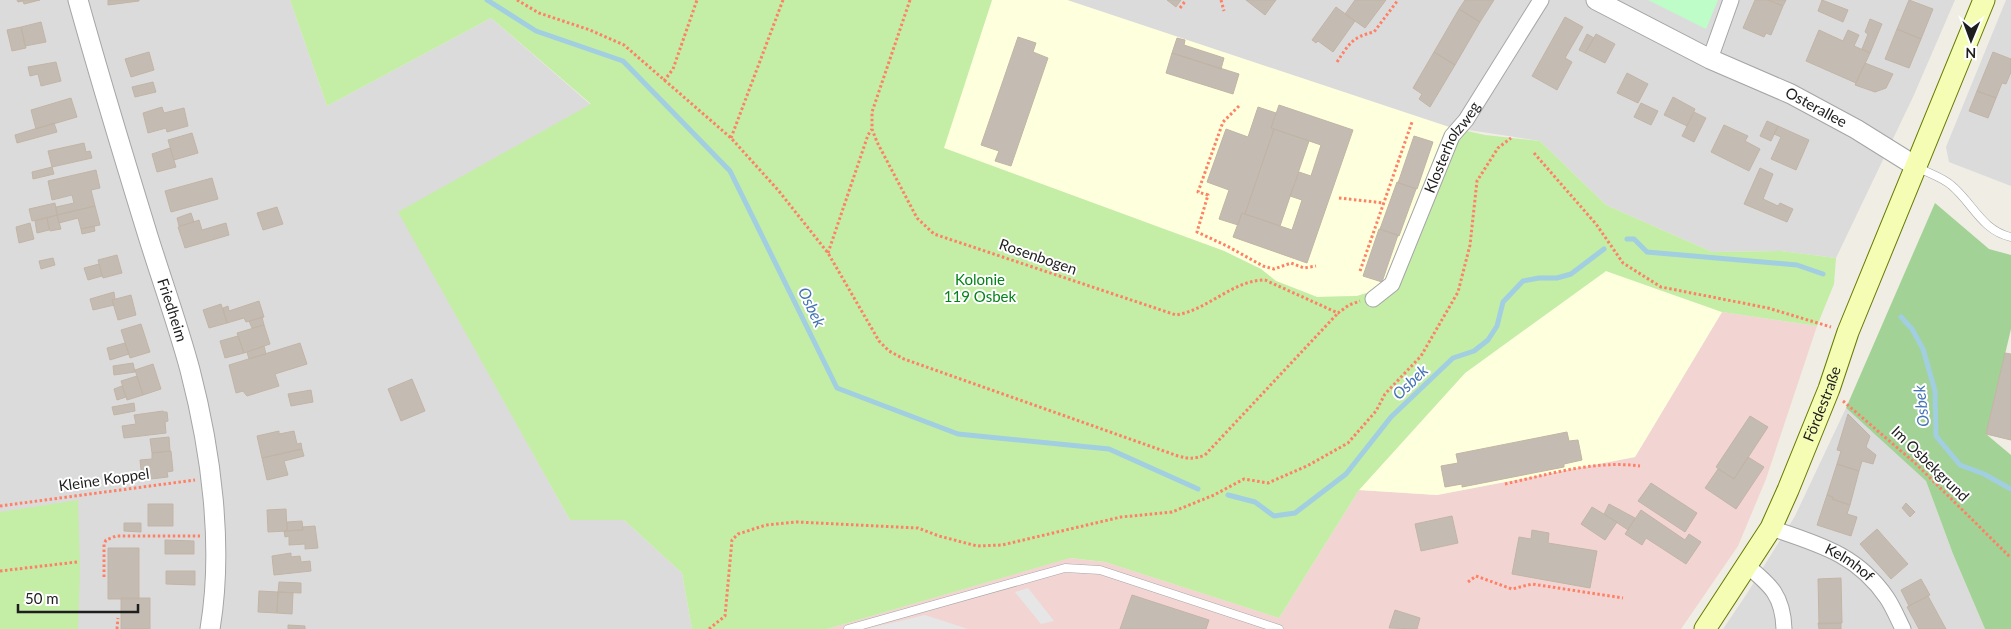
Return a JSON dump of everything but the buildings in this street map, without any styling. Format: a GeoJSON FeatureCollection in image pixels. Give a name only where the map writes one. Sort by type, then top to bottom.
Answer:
{"type":"FeatureCollection","features":[{"type":"Feature","properties":{"kind":"main road","name":"Fördestraße"},"geometry":{"type":"LineString","coordinates":[[1705,629],[1770,528],[1788,490],[1829,389],[1848,332],[1984,0]]}},
{"type":"Feature","properties":{"kind":"street","name":"Friedheim"},"geometry":{"type":"LineString","coordinates":[[78,0],[113,123],[190,369],[205,433],[215,536],[215,584],[210,629]]}},
{"type":"Feature","properties":{"kind":"street","name":"Klosterholzweg"},"geometry":{"type":"LineString","coordinates":[[1373,299],[1392,284],[1452,136],[1466,120],[1541,0]]}},
{"type":"Feature","properties":{"kind":"street","name":"Osterallee"},"geometry":{"type":"LineString","coordinates":[[1596,0],[1710,59],[1791,94],[1856,129],[1917,167]]}},
{"type":"Feature","properties":{"kind":"street"},"geometry":{"type":"LineString","coordinates":[[1710,59],[1731,0]]}},
{"type":"Feature","properties":{"kind":"street","name":"Kelmhof"},"geometry":{"type":"LineString","coordinates":[[1770,528],[1835,551],[1866,572],[1887,598],[1903,629]]}},
{"type":"Feature","properties":{"kind":"street"},"geometry":{"type":"LineString","coordinates":[[1746,565],[1767,582],[1777,595],[1783,614],[1784,629]]}},
{"type":"Feature","properties":{"kind":"lane"},"geometry":{"type":"LineString","coordinates":[[1917,167],[1951,185],[1988,226],[2003,236],[2011,237]]}},
{"type":"Feature","properties":{"kind":"lane"},"geometry":{"type":"LineString","coordinates":[[848,629],[1065,568],[1100,570],[1279,629]]}},
{"type":"Feature","properties":{"kind":"path"},"geometry":{"type":"LineString","coordinates":[[517,0],[539,13],[590,30],[624,45],[731,138],[778,190],[828,253],[874,333],[889,351],[904,358],[1189,459],[1205,455],[1338,313],[1349,305],[1373,299]]}},
{"type":"Feature","properties":{"kind":"path"},"geometry":{"type":"LineString","coordinates":[[664,81],[674,69],[697,0]]}},
{"type":"Feature","properties":{"kind":"path"},"geometry":{"type":"LineString","coordinates":[[731,138],[783,0]]}},
{"type":"Feature","properties":{"kind":"path","name":"Rosenbogen"},"geometry":{"type":"LineString","coordinates":[[910,0],[872,112],[872,129],[917,218],[934,234],[1176,315],[1188,313],[1252,280],[1265,280],[1338,313]]}},
{"type":"Feature","properties":{"kind":"path"},"geometry":{"type":"LineString","coordinates":[[1180,8],[1186,0]]}},
{"type":"Feature","properties":{"kind":"path"},"geometry":{"type":"LineString","coordinates":[[1221,0],[1224,11]]}},
{"type":"Feature","properties":{"kind":"path"},"geometry":{"type":"LineString","coordinates":[[1337,62],[1352,40],[1361,35],[1374,32],[1398,0]]}},
{"type":"Feature","properties":{"kind":"path"},"geometry":{"type":"LineString","coordinates":[[1239,106],[1223,122],[1198,192],[1208,195],[1197,232],[1228,246],[1263,266],[1274,269],[1291,263],[1304,268],[1316,266]]}},
{"type":"Feature","properties":{"kind":"path"},"geometry":{"type":"LineString","coordinates":[[1360,271],[1412,122]]}},
{"type":"Feature","properties":{"kind":"path"},"geometry":{"type":"LineString","coordinates":[[828,253],[868,135],[872,129]]}},
{"type":"Feature","properties":{"kind":"path"},"geometry":{"type":"LineString","coordinates":[[709,629],[725,616],[732,540],[738,534],[766,525],[797,522],[918,528],[978,546],[1002,545],[1121,517],[1172,512],[1214,495],[1244,479],[1268,483],[1307,466],[1348,442],[1376,411],[1385,394],[1421,356],[1458,292],[1470,244],[1477,181],[1498,148],[1511,138]]}},
{"type":"Feature","properties":{"kind":"path"},"geometry":{"type":"LineString","coordinates":[[1534,153],[1596,224],[1623,263],[1661,287],[1768,308],[1848,332]]}},
{"type":"Feature","properties":{"kind":"path"},"geometry":{"type":"LineString","coordinates":[[1339,198],[1384,203]]}},
{"type":"Feature","properties":{"kind":"path","name":"Im Osbekgrund"},"geometry":{"type":"LineString","coordinates":[[1829,389],[1915,463],[2011,558]]}},
{"type":"Feature","properties":{"kind":"path"},"geometry":{"type":"LineString","coordinates":[[1505,484],[1595,465],[1620,463],[1640,466]]}},
{"type":"Feature","properties":{"kind":"path","name":"Kleine Koppel"},"geometry":{"type":"LineString","coordinates":[[0,506],[210,478]]}},
{"type":"Feature","properties":{"kind":"path"},"geometry":{"type":"LineString","coordinates":[[104,576],[104,544],[106,540],[116,536],[215,536]]}},
{"type":"Feature","properties":{"kind":"path"},"geometry":{"type":"LineString","coordinates":[[0,571],[77,562]]}},
{"type":"Feature","properties":{"kind":"path"},"geometry":{"type":"LineString","coordinates":[[1468,582],[1476,576],[1512,589],[1532,584],[1623,598]]}},
{"type":"Feature","properties":{"kind":"path"},"geometry":{"type":"LineString","coordinates":[[117,629],[118,618]]}},
{"type":"Feature","properties":{"kind":"shaded area"},"geometry":{"type":"Polygon","coordinates":[[[0,0],[290,0],[327,106],[491,18],[591,105],[399,212],[570,520],[624,520],[682,573],[692,629],[0,629],[0,0]]]}},
{"type":"Feature","properties":{"kind":"shaded area"},"geometry":{"type":"Polygon","coordinates":[[[992,0],[1067,0],[1449,127],[1383,288],[1357,296],[1317,297],[1276,281],[1261,269],[1224,251],[943,148],[992,0]]]}},
{"type":"Feature","properties":{"kind":"shaded area"},"geometry":{"type":"Polygon","coordinates":[[[1067,0],[1955,0],[1913,97],[1836,258],[1781,251],[1712,252],[1606,205],[1540,141],[1449,127],[1067,0]]]}},
{"type":"Feature","properties":{"kind":"shaded area"},"geometry":{"type":"Polygon","coordinates":[[[2006,0],[2011,0],[2011,186],[1949,162],[1946,147],[2006,0]]]}},
{"type":"Feature","properties":{"kind":"shaded area"},"geometry":{"type":"Polygon","coordinates":[[[1606,271],[1722,312],[1635,457],[1437,495],[1359,490],[1465,373],[1606,271]]]}},
{"type":"Feature","properties":{"kind":"shaded area"},"geometry":{"type":"Polygon","coordinates":[[[1722,312],[1817,326],[1766,479],[1738,546],[1681,629],[827,629],[1069,558],[1105,562],[1279,618],[1359,490],[1437,495],[1635,457],[1722,312]]]}},
{"type":"Feature","properties":{"kind":"shaded area"},"geometry":{"type":"Polygon","coordinates":[[[1846,408],[1926,481],[1953,554],[1985,629],[1723,629],[1795,516],[1846,408]]]}},
{"type":"Feature","properties":{"kind":"shaded area"},"geometry":{"type":"Polygon","coordinates":[[[1028,588],[1054,621],[1041,624],[1015,592],[1028,588]]]}},
{"type":"Feature","properties":{"kind":"shaded area"},"geometry":{"type":"Polygon","coordinates":[[[925,615],[968,629],[866,629],[925,615]]]}},
{"type":"Feature","properties":{"kind":"green space","name":"Kolonie 119 Osbek"},"geometry":{"type":"Polygon","coordinates":[[[290,0],[992,0],[944,148],[1224,251],[1261,269],[1276,281],[1317,297],[1357,296],[1383,288],[1449,127],[1485,135],[1540,141],[1606,205],[1712,252],[1781,251],[1836,258],[1834,284],[1817,326],[1722,312],[1606,271],[1465,373],[1359,490],[1279,618],[1105,562],[1070,558],[827,629],[692,629],[682,573],[624,520],[570,520],[398,212],[591,104],[491,18],[327,106],[290,0]]]}},
{"type":"Feature","properties":{"kind":"green space"},"geometry":{"type":"Polygon","coordinates":[[[1648,0],[1718,0],[1706,29],[1648,0]]]}},
{"type":"Feature","properties":{"kind":"green space"},"geometry":{"type":"Polygon","coordinates":[[[1935,203],[1989,249],[2011,255],[2011,329],[1986,434],[2011,455],[2011,629],[1985,629],[1953,554],[1926,481],[1846,408],[1935,203]]]}},
{"type":"Feature","properties":{"kind":"green space"},"geometry":{"type":"Polygon","coordinates":[[[78,500],[80,569],[78,629],[0,629],[0,512],[78,500]]]}},
{"type":"Feature","properties":{"kind":"waterway","name":"Osbek"},"geometry":{"type":"LineString","coordinates":[[487,0],[536,31],[623,61],[730,171],[837,388],[958,434],[1109,449],[1198,489]]}},
{"type":"Feature","properties":{"kind":"waterway","name":"Osbek"},"geometry":{"type":"LineString","coordinates":[[1627,239],[1634,239],[1647,252],[1797,265],[1823,274]]}},
{"type":"Feature","properties":{"kind":"waterway","name":"Osbek"},"geometry":{"type":"LineString","coordinates":[[1228,495],[1255,502],[1274,516],[1295,513],[1346,474],[1391,417],[1453,358],[1474,351],[1488,340],[1497,326],[1503,302],[1523,281],[1539,278],[1557,278],[1571,274],[1604,249]]}},
{"type":"Feature","properties":{"kind":"waterway","name":"Osbek"},"geometry":{"type":"LineString","coordinates":[[1901,317],[1912,329],[1923,349],[1935,391],[1936,436],[1960,465],[1984,474],[2011,489]]}}]}
